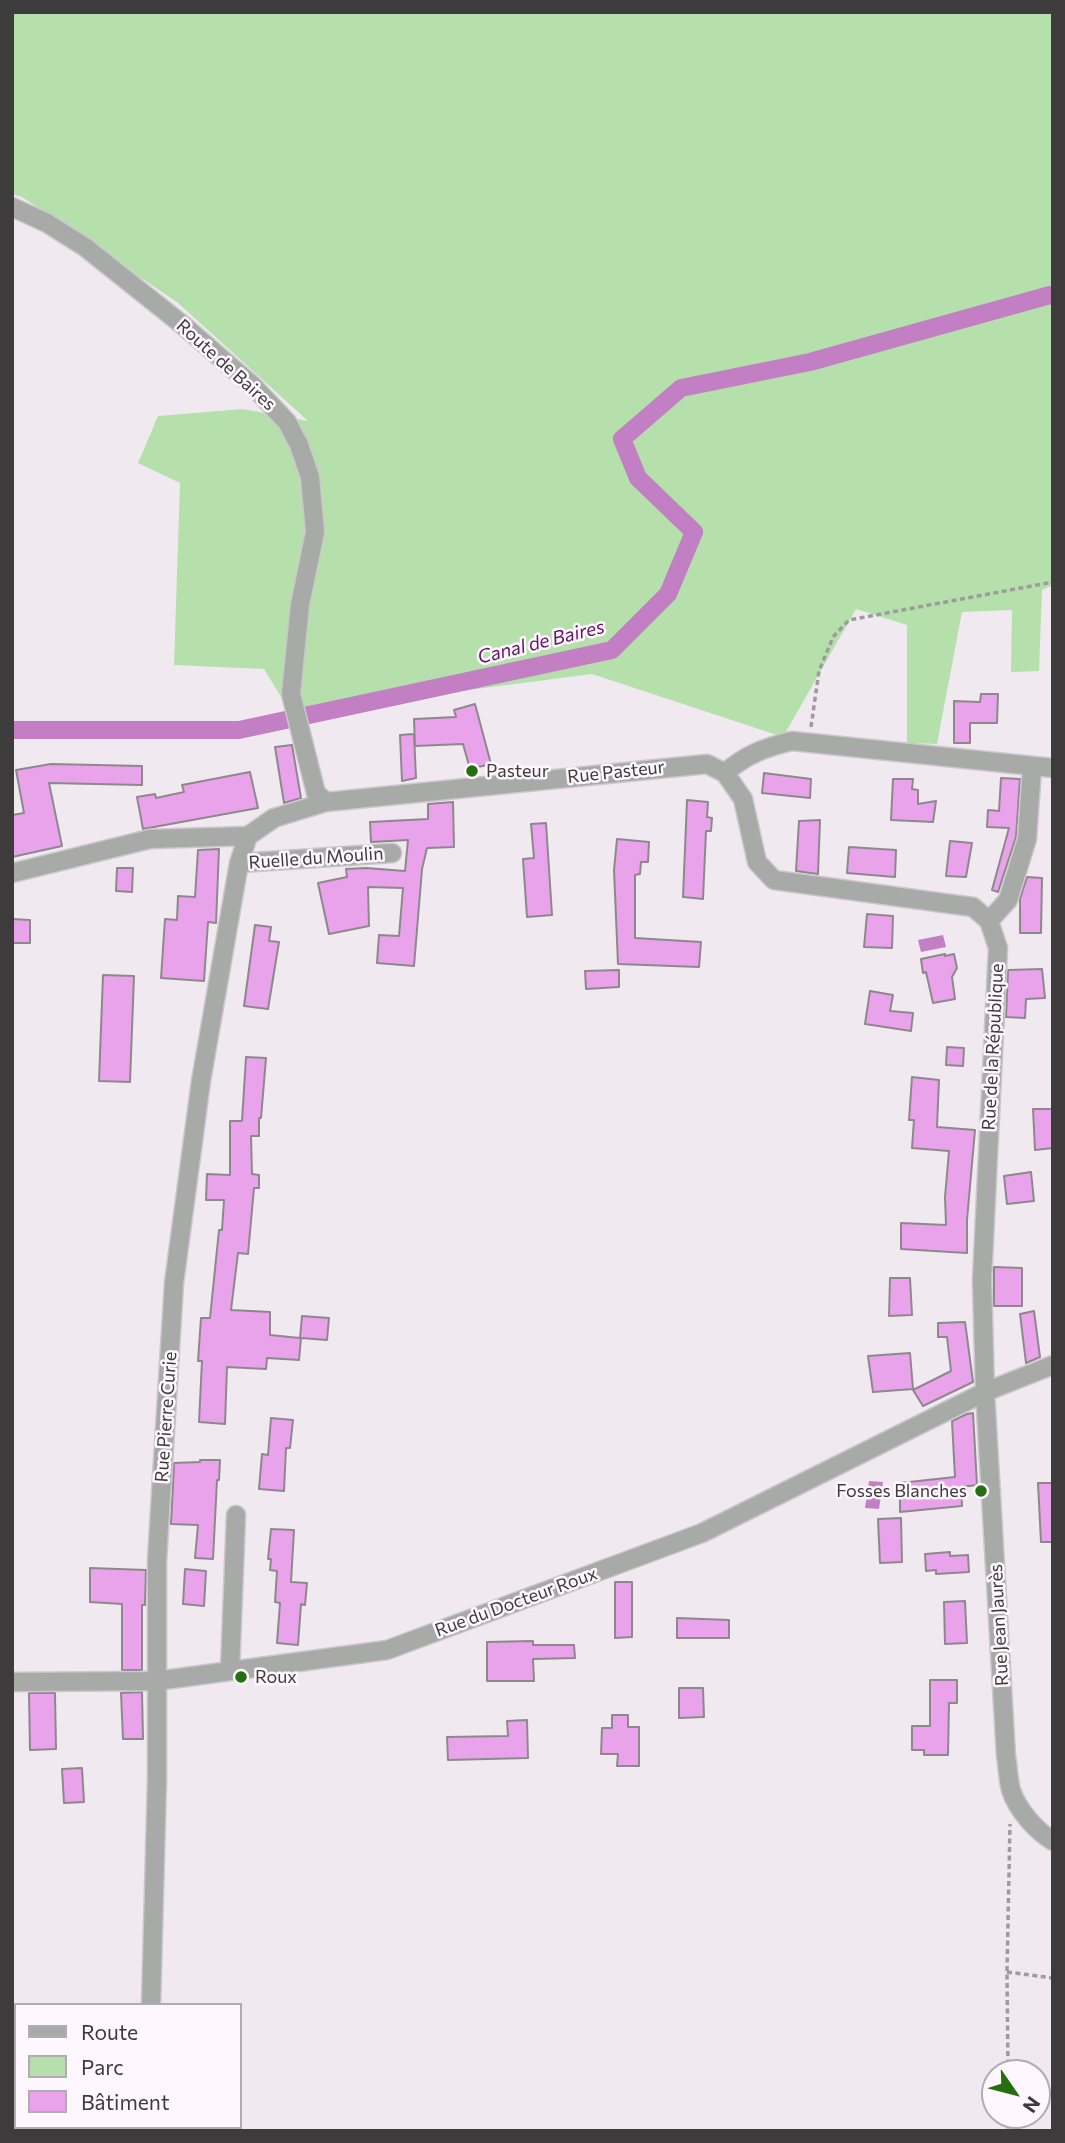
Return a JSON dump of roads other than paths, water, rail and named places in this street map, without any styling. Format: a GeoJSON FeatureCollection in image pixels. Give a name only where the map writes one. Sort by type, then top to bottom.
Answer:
{"type":"FeatureCollection","features":[{"type":"Feature","properties":{"kind":"street","name":"Route de Baires"},"geometry":{"type":"LineString","coordinates":[[12,207],[47,223],[85,247],[194,334],[251,384],[287,422],[299,445],[310,477],[315,532],[300,605],[291,694],[316,793],[326,802]]}},
{"type":"Feature","properties":{"kind":"street"},"geometry":{"type":"LineString","coordinates":[[1032,767],[1027,839],[1008,900],[989,921],[973,908],[774,880],[757,862],[743,799],[725,773],[739,761],[765,748],[792,741],[1053,768]]}},
{"type":"Feature","properties":{"kind":"street","name":"Rue Pasteur"},"geometry":{"type":"LineString","coordinates":[[248,836],[274,818],[326,802],[682,765],[707,764],[725,773]]}},
{"type":"Feature","properties":{"kind":"street"},"geometry":{"type":"LineString","coordinates":[[12,873],[150,839],[248,836]]}},
{"type":"Feature","properties":{"kind":"street","name":"Rue Pierre Curie"},"geometry":{"type":"LineString","coordinates":[[151,2003],[157,1779],[156,1560],[174,1283],[201,1081],[239,863],[248,836]]}},
{"type":"Feature","properties":{"kind":"street","name":"Ruelle du Moulin"},"geometry":{"type":"LineString","coordinates":[[239,863],[392,853]]}},
{"type":"Feature","properties":{"kind":"street","name":"Rue de la République"},"geometry":{"type":"LineString","coordinates":[[985,1392],[982,1266],[998,948],[989,921]]}},
{"type":"Feature","properties":{"kind":"street","name":"Rue du Docteur Roux"},"geometry":{"type":"LineString","coordinates":[[12,1682],[156,1681],[387,1650],[702,1533],[985,1392],[1053,1366]]}},
{"type":"Feature","properties":{"kind":"street","name":"Rue Jean Jaurès"},"geometry":{"type":"LineString","coordinates":[[985,1392],[1006,1756],[1011,1790],[1025,1814],[1044,1836],[1053,1841]]}},
{"type":"Feature","properties":{"kind":"street"},"geometry":{"type":"LineString","coordinates":[[230,1670],[236,1515]]}},
{"type":"Feature","properties":{"kind":"waterway","name":"Canal de Baires"},"geometry":{"type":"LineString","coordinates":[[12,730],[239,730],[612,650],[668,594],[694,532],[638,478],[622,439],[681,388],[810,362],[1053,296]]}},
{"type":"Feature","properties":{"kind":"place","name":"Pasteur"},"geometry":{"type":"Point","coordinates":[472,771]}},
{"type":"Feature","properties":{"kind":"place","name":"Fosses Blanches"},"geometry":{"type":"Point","coordinates":[981,1491]}},
{"type":"Feature","properties":{"kind":"place","name":"Roux"},"geometry":{"type":"Point","coordinates":[241,1677]}}]}
